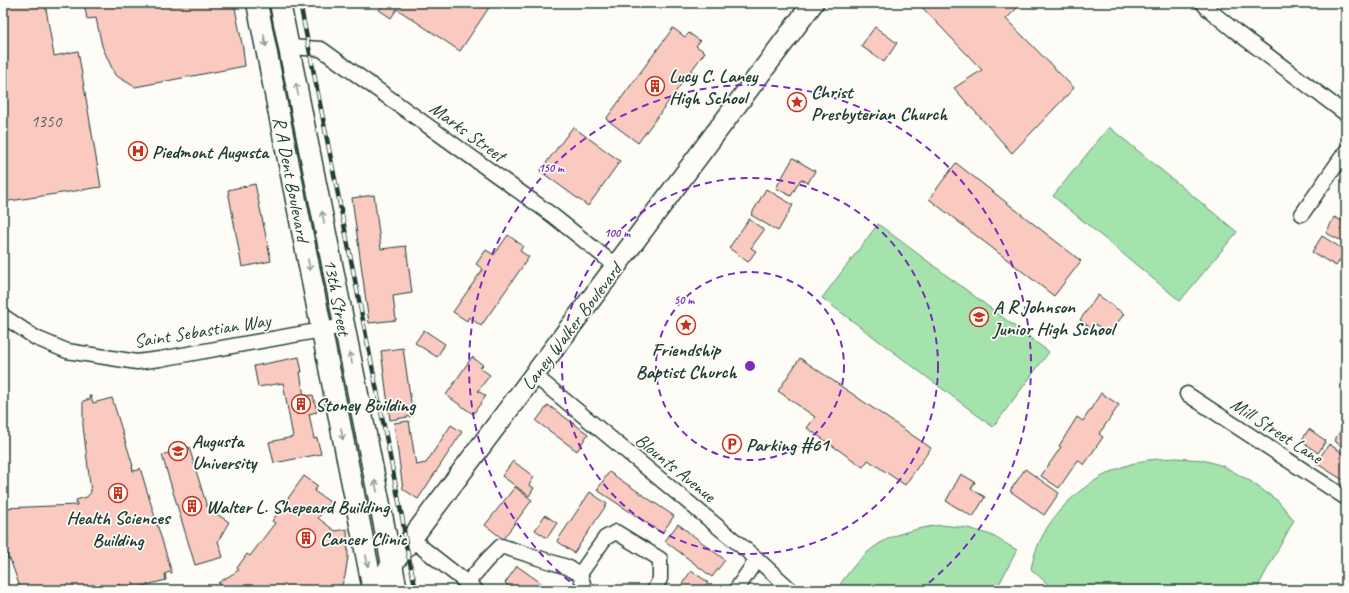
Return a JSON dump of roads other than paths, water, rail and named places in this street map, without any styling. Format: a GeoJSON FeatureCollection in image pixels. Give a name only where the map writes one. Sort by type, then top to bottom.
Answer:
{"type":"FeatureCollection","features":[{"type":"Feature","properties":{"kind":"main road","name":"R A Dent Boulevard"},"geometry":{"type":"LineString","coordinates":[[257,3],[373,590]]}},
{"type":"Feature","properties":{"kind":"main road","name":"13th Street"},"geometry":{"type":"LineString","coordinates":[[280,3],[397,590]]}},
{"type":"Feature","properties":{"kind":"main road","name":"Laney Walker Boulevard"},"geometry":{"type":"LineString","coordinates":[[373,590],[616,266],[807,5]]}},
{"type":"Feature","properties":{"kind":"street"},"geometry":{"type":"LineString","coordinates":[[1203,3],[1235,31],[1346,114]]}},
{"type":"Feature","properties":{"kind":"street","name":"Marks Street"},"geometry":{"type":"LineString","coordinates":[[289,47],[321,49],[552,214],[616,266]]}},
{"type":"Feature","properties":{"kind":"street"},"geometry":{"type":"LineString","coordinates":[[1302,214],[1346,151]]}},
{"type":"Feature","properties":{"kind":"street","name":"Saint Sebastian Way"},"geometry":{"type":"LineString","coordinates":[[3,316],[36,338],[66,351],[137,362],[344,326]]}},
{"type":"Feature","properties":{"kind":"street","name":"Blounts Avenue"},"geometry":{"type":"LineString","coordinates":[[534,375],[757,559],[791,590]]}},
{"type":"Feature","properties":{"kind":"street","name":"Mill Street Lane"},"geometry":{"type":"LineString","coordinates":[[1187,394],[1346,498]]}},
{"type":"Feature","properties":{"kind":"street"},"geometry":{"type":"LineString","coordinates":[[580,574],[605,538],[616,532],[660,559],[660,579],[654,590]]}},
{"type":"Feature","properties":{"kind":"street"},"geometry":{"type":"LineString","coordinates":[[411,539],[471,586],[487,560],[501,546],[568,567],[580,574],[585,590]]}},
{"type":"Feature","properties":{"kind":"street"},"geometry":{"type":"LineString","coordinates":[[736,590],[757,559]]}},
{"type":"Feature","properties":{"kind":"railway"},"geometry":{"type":"LineString","coordinates":[[300,3],[416,590]]}},
{"type":"Feature","properties":{"kind":"place","name":"Lucy C. Laney High School"},"geometry":{"type":"Point","coordinates":[655,86]}},
{"type":"Feature","properties":{"kind":"place","name":"Christ Presbyterian Church"},"geometry":{"type":"Point","coordinates":[797,102]}},
{"type":"Feature","properties":{"kind":"place","name":"Piedmont Augusta"},"geometry":{"type":"Point","coordinates":[138,151]}},
{"type":"Feature","properties":{"kind":"place","name":"A R Johnson Junior High School"},"geometry":{"type":"Point","coordinates":[979,317]}},
{"type":"Feature","properties":{"kind":"place","name":"Friendship Baptist Church"},"geometry":{"type":"Point","coordinates":[686,325]}},
{"type":"Feature","properties":{"kind":"place","name":"Stoney Building"},"geometry":{"type":"Point","coordinates":[301,404]}},
{"type":"Feature","properties":{"kind":"place","name":"Parking #61"},"geometry":{"type":"Point","coordinates":[732,444]}},
{"type":"Feature","properties":{"kind":"place","name":"Augusta University"},"geometry":{"type":"Point","coordinates":[178,451]}},
{"type":"Feature","properties":{"kind":"place","name":"Health Sciences Building"},"geometry":{"type":"Point","coordinates":[118,493]}},
{"type":"Feature","properties":{"kind":"place","name":"Walter L. Shepeard Building"},"geometry":{"type":"Point","coordinates":[192,506]}},
{"type":"Feature","properties":{"kind":"place","name":"Cancer Clinic"},"geometry":{"type":"Point","coordinates":[306,538]}}]}
